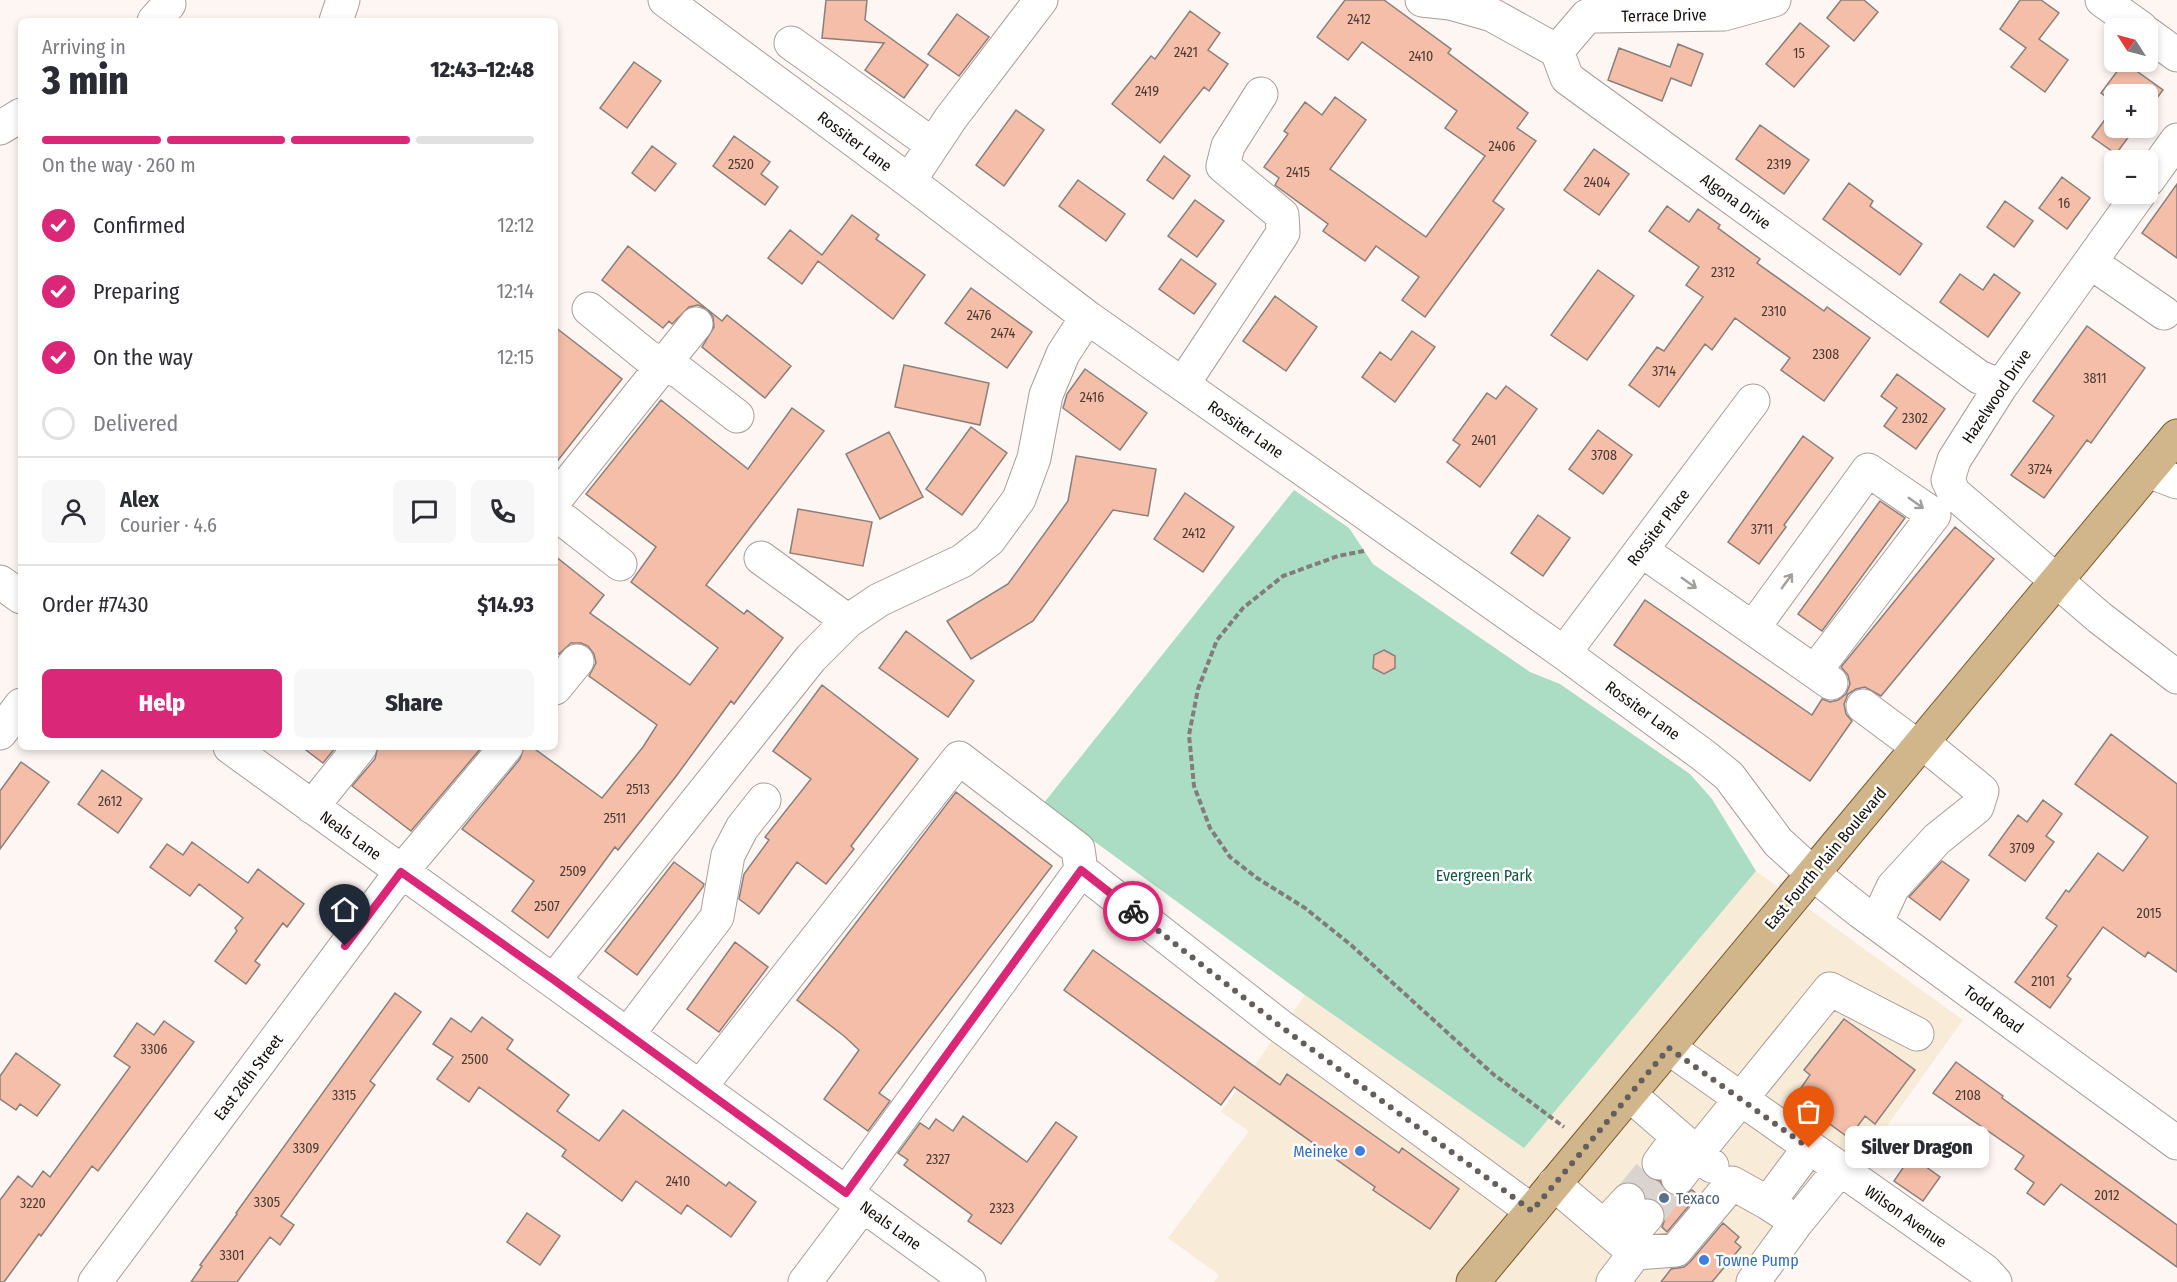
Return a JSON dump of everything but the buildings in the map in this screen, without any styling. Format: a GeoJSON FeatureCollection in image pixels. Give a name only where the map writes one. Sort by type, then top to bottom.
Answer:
{"type":"FeatureCollection","features":[{"type":"Feature","properties":{"kind":"main road","name":"East Fourth Plain Boulevard"},"geometry":{"type":"LineString","coordinates":[[1473,1282],[2055,581],[2163,476],[2177,436]]}},
{"type":"Feature","properties":{"kind":"street"},"geometry":{"type":"LineString","coordinates":[[337,18],[343,0]]}},
{"type":"Feature","properties":{"kind":"street","name":"Rossiter Lane"},"geometry":{"type":"LineString","coordinates":[[665,0],[909,181],[1087,317],[1564,653],[1703,755],[1729,776],[1778,842],[1812,873]]}},
{"type":"Feature","properties":{"kind":"street"},"geometry":{"type":"LineString","coordinates":[[909,181],[951,118],[1041,0]]}},
{"type":"Feature","properties":{"kind":"street"},"geometry":{"type":"LineString","coordinates":[[1422,0],[1450,3],[1492,15],[1557,51],[1587,16],[1625,0]]}},
{"type":"Feature","properties":{"kind":"street","name":"Terrace Drive"},"geometry":{"type":"LineString","coordinates":[[1587,16],[1724,14],[1774,0]]}},
{"type":"Feature","properties":{"kind":"street"},"geometry":{"type":"LineString","coordinates":[[2102,0],[2127,18]]}},
{"type":"Feature","properties":{"kind":"street"},"geometry":{"type":"LineString","coordinates":[[2158,41],[2177,55]]}},
{"type":"Feature","properties":{"kind":"street"},"geometry":{"type":"LineString","coordinates":[[791,44],[933,145]]}},
{"type":"Feature","properties":{"kind":"street","name":"Algona Drive"},"geometry":{"type":"LineString","coordinates":[[1557,51],[1567,78],[1979,377],[2001,386]]}},
{"type":"Feature","properties":{"kind":"street"},"geometry":{"type":"LineString","coordinates":[[1183,384],[1283,233],[1282,215],[1223,166],[1228,146],[1261,94]]}},
{"type":"Feature","properties":{"kind":"street"},"geometry":{"type":"LineString","coordinates":[[0,128],[18,117]]}},
{"type":"Feature","properties":{"kind":"street"},"geometry":{"type":"LineString","coordinates":[[2158,166],[2177,140]]}},
{"type":"Feature","properties":{"kind":"street","name":"Hazelwood Drive"},"geometry":{"type":"LineString","coordinates":[[2132,204],[2001,386],[1954,460],[1948,480],[1954,493],[2055,581],[2177,677]]}},
{"type":"Feature","properties":{"kind":"street"},"geometry":{"type":"LineString","coordinates":[[2090,262],[2164,313]]}},
{"type":"Feature","properties":{"kind":"street"},"geometry":{"type":"LineString","coordinates":[[589,309],[648,357],[680,372],[737,416]]}},
{"type":"Feature","properties":{"kind":"street"},"geometry":{"type":"LineString","coordinates":[[554,980],[811,658],[848,621],[879,600],[962,561],[989,540],[1019,499],[1034,458],[1046,395],[1063,354],[1087,317]]}},
{"type":"Feature","properties":{"kind":"street"},"geometry":{"type":"LineString","coordinates":[[558,496],[696,324]]}},
{"type":"Feature","properties":{"kind":"street","name":"Rossiter Place"},"geometry":{"type":"LineString","coordinates":[[1564,653],[1753,401]]}},
{"type":"Feature","properties":{"kind":"street"},"geometry":{"type":"LineString","coordinates":[[1641,550],[1824,678],[1934,515],[1868,470],[1753,628]]}},
{"type":"Feature","properties":{"kind":"street"},"geometry":{"type":"LineString","coordinates":[[558,517],[565,520],[620,564]]}},
{"type":"Feature","properties":{"kind":"street"},"geometry":{"type":"LineString","coordinates":[[761,558],[848,621]]}},
{"type":"Feature","properties":{"kind":"street"},"geometry":{"type":"LineString","coordinates":[[0,582],[18,595]]}},
{"type":"Feature","properties":{"kind":"street"},"geometry":{"type":"LineString","coordinates":[[558,684],[577,662]]}},
{"type":"Feature","properties":{"kind":"street"},"geometry":{"type":"LineString","coordinates":[[1863,706],[1921,745],[1982,791],[1977,807],[1937,839],[1893,887],[1876,923]]}},
{"type":"Feature","properties":{"kind":"street"},"geometry":{"type":"LineString","coordinates":[[0,733],[18,709]]}},
{"type":"Feature","properties":{"kind":"street","name":"Neals Lane"},"geometry":{"type":"LineString","coordinates":[[234,750],[969,1282]]}},
{"type":"Feature","properties":{"kind":"street"},"geometry":{"type":"LineString","coordinates":[[312,807],[358,750]]}},
{"type":"Feature","properties":{"kind":"street","name":"East 26th Street"},"geometry":{"type":"LineString","coordinates":[[95,1282],[401,872],[503,750]]}},
{"type":"Feature","properties":{"kind":"street"},"geometry":{"type":"LineString","coordinates":[[700,1087],[959,758],[1078,849],[1081,870],[855,1199],[805,1282]]}},
{"type":"Feature","properties":{"kind":"street"},"geometry":{"type":"LineString","coordinates":[[628,1034],[717,917],[728,855],[742,828],[764,800]]}},
{"type":"Feature","properties":{"kind":"street"},"geometry":{"type":"LineString","coordinates":[[1081,870],[1280,1026],[1532,1211]]}},
{"type":"Feature","properties":{"kind":"street","name":"Todd Road"},"geometry":{"type":"LineString","coordinates":[[1812,873],[1876,923],[2177,1143]]}},
{"type":"Feature","properties":{"kind":"street"},"geometry":{"type":"LineString","coordinates":[[1678,1158],[1741,1099],[1830,989],[1917,1034]]}},
{"type":"Feature","properties":{"kind":"street","name":"Wilson Avenue"},"geometry":{"type":"LineString","coordinates":[[1669,1048],[1985,1271],[1995,1282]]}},
{"type":"Feature","properties":{"kind":"street"},"geometry":{"type":"LineString","coordinates":[[1630,1095],[1678,1158],[1732,1183],[1797,1222]]}},
{"type":"Feature","properties":{"kind":"street"},"geometry":{"type":"LineString","coordinates":[[1768,1203],[1809,1148]]}},
{"type":"Feature","properties":{"kind":"street"},"geometry":{"type":"LineString","coordinates":[[1753,1282],[1840,1169]]}},
{"type":"Feature","properties":{"kind":"street"},"geometry":{"type":"LineString","coordinates":[[1554,1184],[1621,1241],[1676,1250],[1732,1183]]}},
{"type":"Feature","properties":{"kind":"street"},"geometry":{"type":"LineString","coordinates":[[1613,1282],[1621,1241],[1638,1208]]}},
{"type":"Feature","properties":{"kind":"path"},"geometry":{"type":"LineString","coordinates":[[1406,542],[1338,556],[1283,576],[1243,608],[1217,640],[1198,689],[1189,735],[1194,786],[1210,828],[1230,857],[1257,878],[1305,908],[1351,945],[1493,1074],[1588,1144]]}},
{"type":"Feature","properties":{"kind":"shaded area"},"geometry":{"type":"Polygon","coordinates":[[[1756,871],[1963,1020],[1775,1282],[1214,1282],[1219,1275],[1168,1238],[1249,1131],[1221,1112],[1305,995],[1524,1147],[1756,871]]]}},
{"type":"Feature","properties":{"kind":"green space","name":"Evergreen Park"},"geometry":{"type":"Polygon","coordinates":[[[1294,490],[1349,528],[1373,564],[1530,672],[1560,684],[1690,774],[1712,799],[1756,871],[1524,1148],[1305,995],[1043,804],[1294,490]]]}},
{"type":"Feature","properties":{"kind":"tunnel"},"geometry":{"type":"LineString","coordinates":[[1628,1200],[1659,1163]]}},
{"type":"Feature","properties":{"kind":"tunnel"},"geometry":{"type":"LineString","coordinates":[[1647,1216],[1678,1178]]}},
{"type":"Feature","properties":{"kind":"way so far"},"geometry":{"type":"LineString","coordinates":[[1133,911],[1280,1026],[1532,1211],[1669,1048],[1809,1148]]}},
{"type":"Feature","properties":{"kind":"place","name":"Silver Dragon"},"geometry":{"type":"Point","coordinates":[1809,1148]}},
{"type":"Feature","properties":{"kind":"place","name":"Meineke"},"geometry":{"type":"Point","coordinates":[1360,1151]}},
{"type":"Feature","properties":{"kind":"place","name":"Texaco"},"geometry":{"type":"Point","coordinates":[1664,1198]}},
{"type":"Feature","properties":{"kind":"place","name":"Towne Pump"},"geometry":{"type":"Point","coordinates":[1704,1260]}},
{"type":"Feature","properties":{"kind":"route"},"geometry":{"type":"LineString","coordinates":[[345,946],[401,872],[554,980],[846,1193],[1081,870],[1133,911]]}}]}
